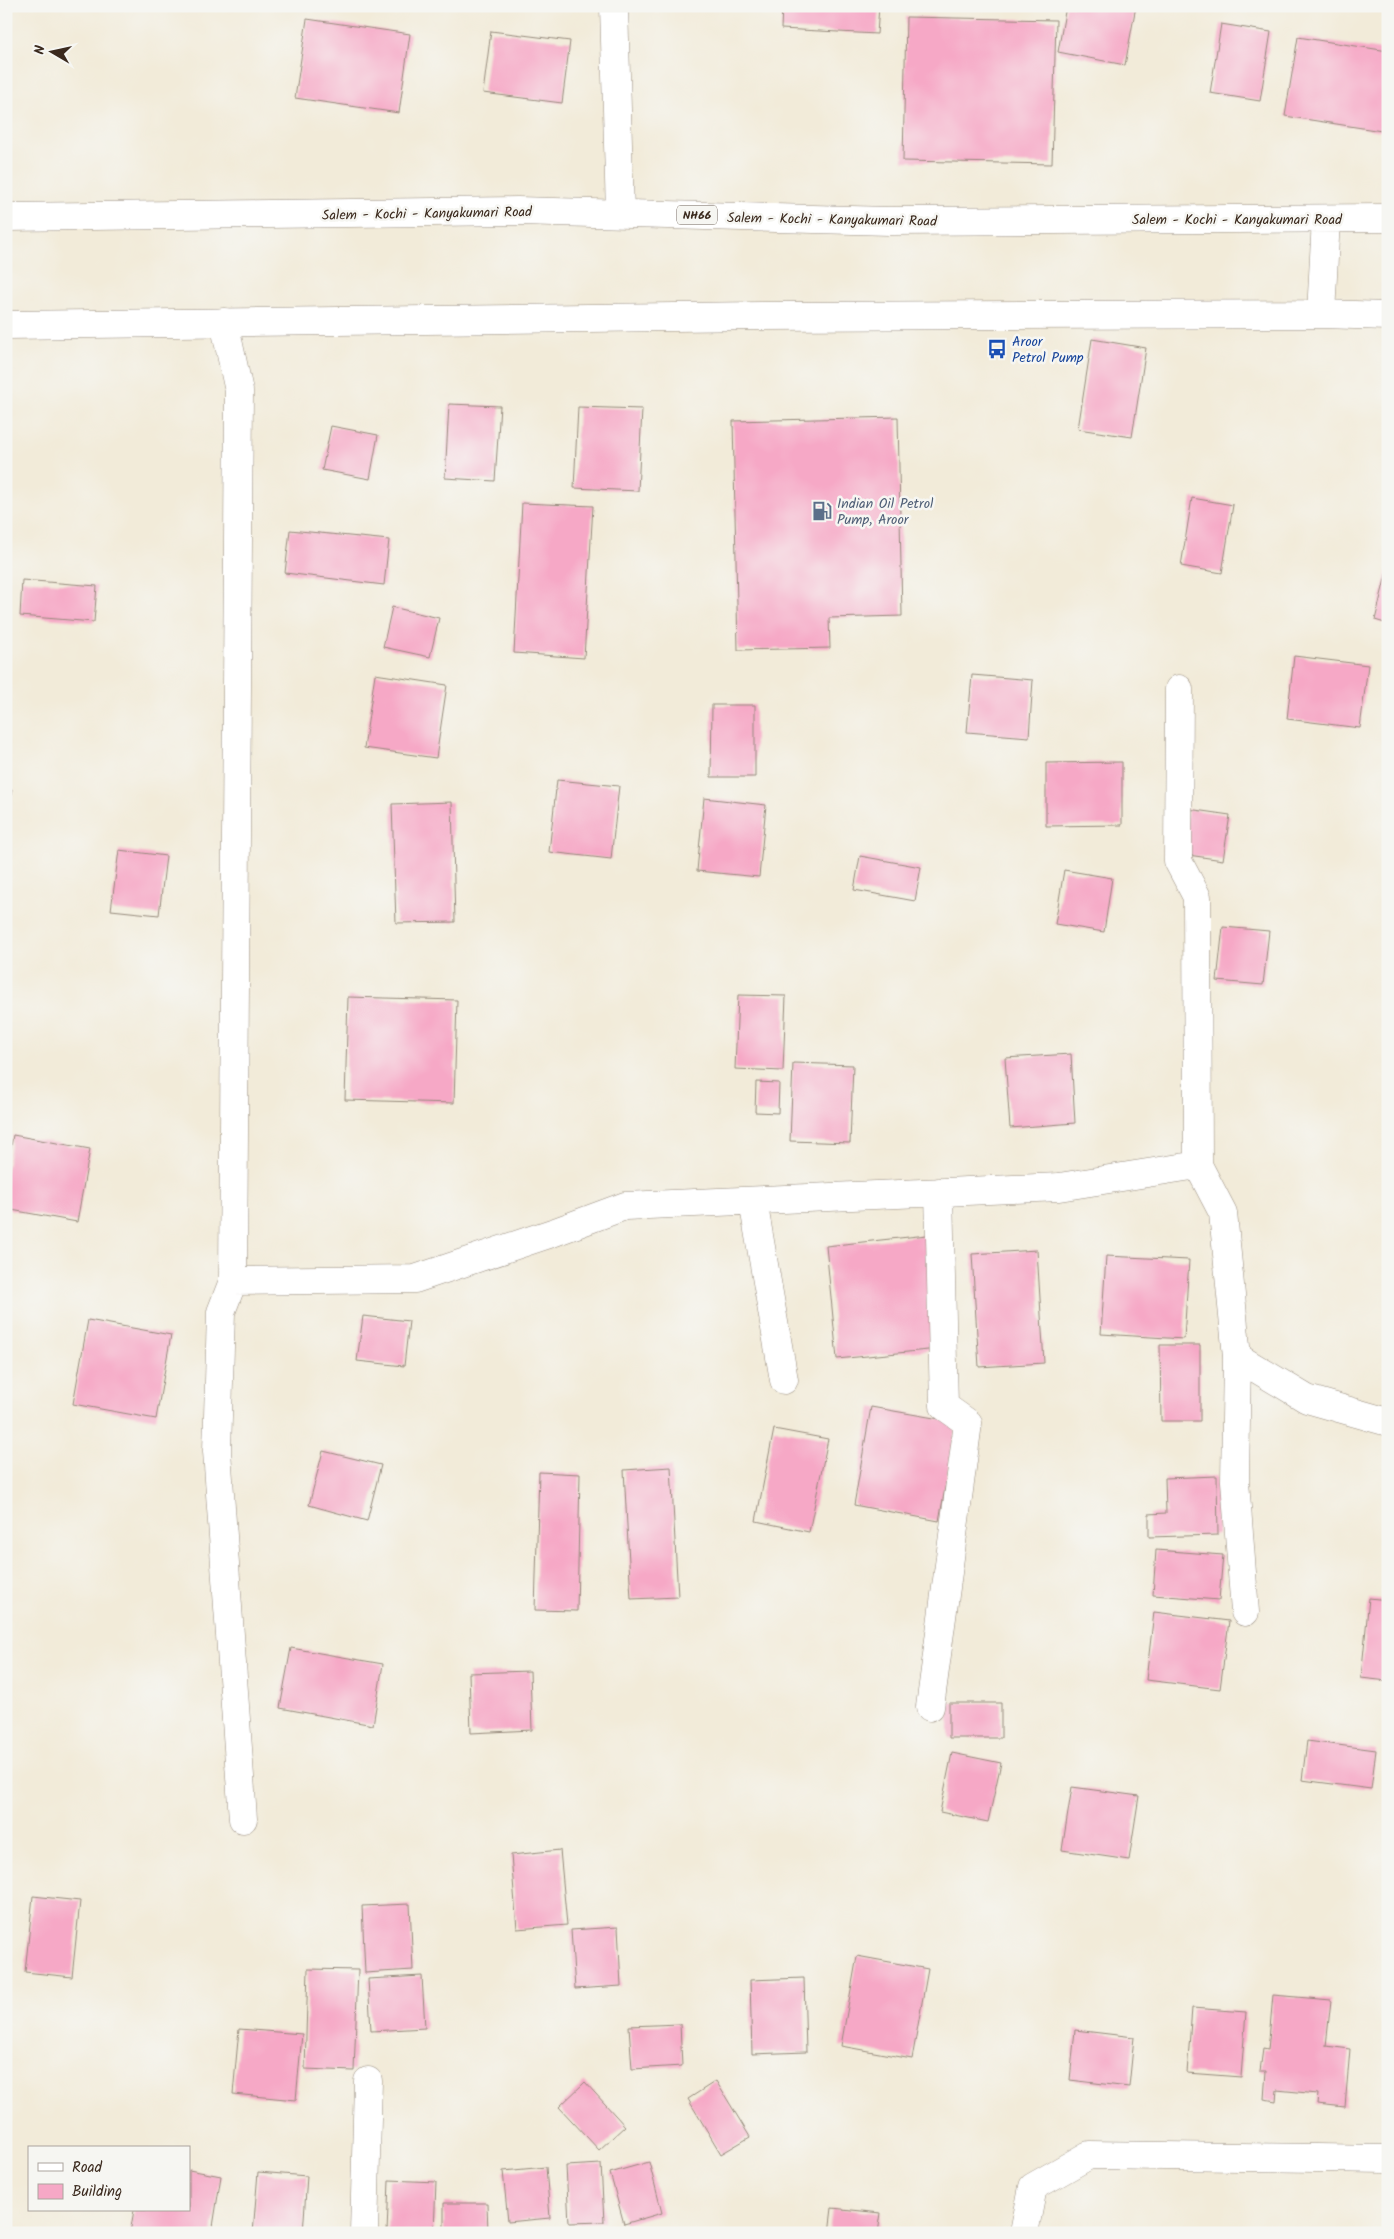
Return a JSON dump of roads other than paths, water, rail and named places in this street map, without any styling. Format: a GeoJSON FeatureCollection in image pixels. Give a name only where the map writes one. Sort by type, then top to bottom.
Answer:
{"type":"FeatureCollection","features":[{"type":"Feature","properties":{"kind":"main road"},"geometry":{"type":"LineString","coordinates":[[614,6],[620,213]]}},
{"type":"Feature","properties":{"kind":"main road","name":"Salem - Kochi - Kanyakumari Road"},"geometry":{"type":"LineString","coordinates":[[6,217],[517,211],[890,222],[1388,218]]}},
{"type":"Feature","properties":{"kind":"main road"},"geometry":{"type":"LineString","coordinates":[[1321,314],[1326,218]]}},
{"type":"Feature","properties":{"kind":"main road"},"geometry":{"type":"LineString","coordinates":[[6,325],[751,316],[1321,314],[1388,316]]}},
{"type":"Feature","properties":{"kind":"main road"},"geometry":{"type":"LineString","coordinates":[[224,322],[239,391],[233,1281],[221,1312],[217,1451],[243,1819]]}},
{"type":"Feature","properties":{"kind":"main road"},"geometry":{"type":"LineString","coordinates":[[1179,689],[1178,861],[1197,897],[1198,1165],[1223,1213],[1237,1358],[1235,1481],[1245,1612]]}},
{"type":"Feature","properties":{"kind":"main road"},"geometry":{"type":"LineString","coordinates":[[233,1281],[415,1279],[555,1232],[625,1206],[1059,1187],[1198,1165]]}},
{"type":"Feature","properties":{"kind":"main road"},"geometry":{"type":"LineString","coordinates":[[930,1707],[968,1423],[944,1406],[938,1192]]}},
{"type":"Feature","properties":{"kind":"main road"},"geometry":{"type":"LineString","coordinates":[[753,1201],[784,1380]]}},
{"type":"Feature","properties":{"kind":"main road"},"geometry":{"type":"LineString","coordinates":[[1237,1358],[1308,1399],[1388,1422]]}},
{"type":"Feature","properties":{"kind":"main road"},"geometry":{"type":"LineString","coordinates":[[364,2233],[368,2081]]}},
{"type":"Feature","properties":{"kind":"main road"},"geometry":{"type":"LineString","coordinates":[[1024,2233],[1033,2187],[1089,2155],[1388,2159]]}},
{"type":"Feature","properties":{"kind":"place","name":"Aroor Petrol Pump"},"geometry":{"type":"Point","coordinates":[997,349]}},
{"type":"Feature","properties":{"kind":"place","name":"Indian Oil Petrol Pump, Aroor"},"geometry":{"type":"Point","coordinates":[822,511]}}]}
